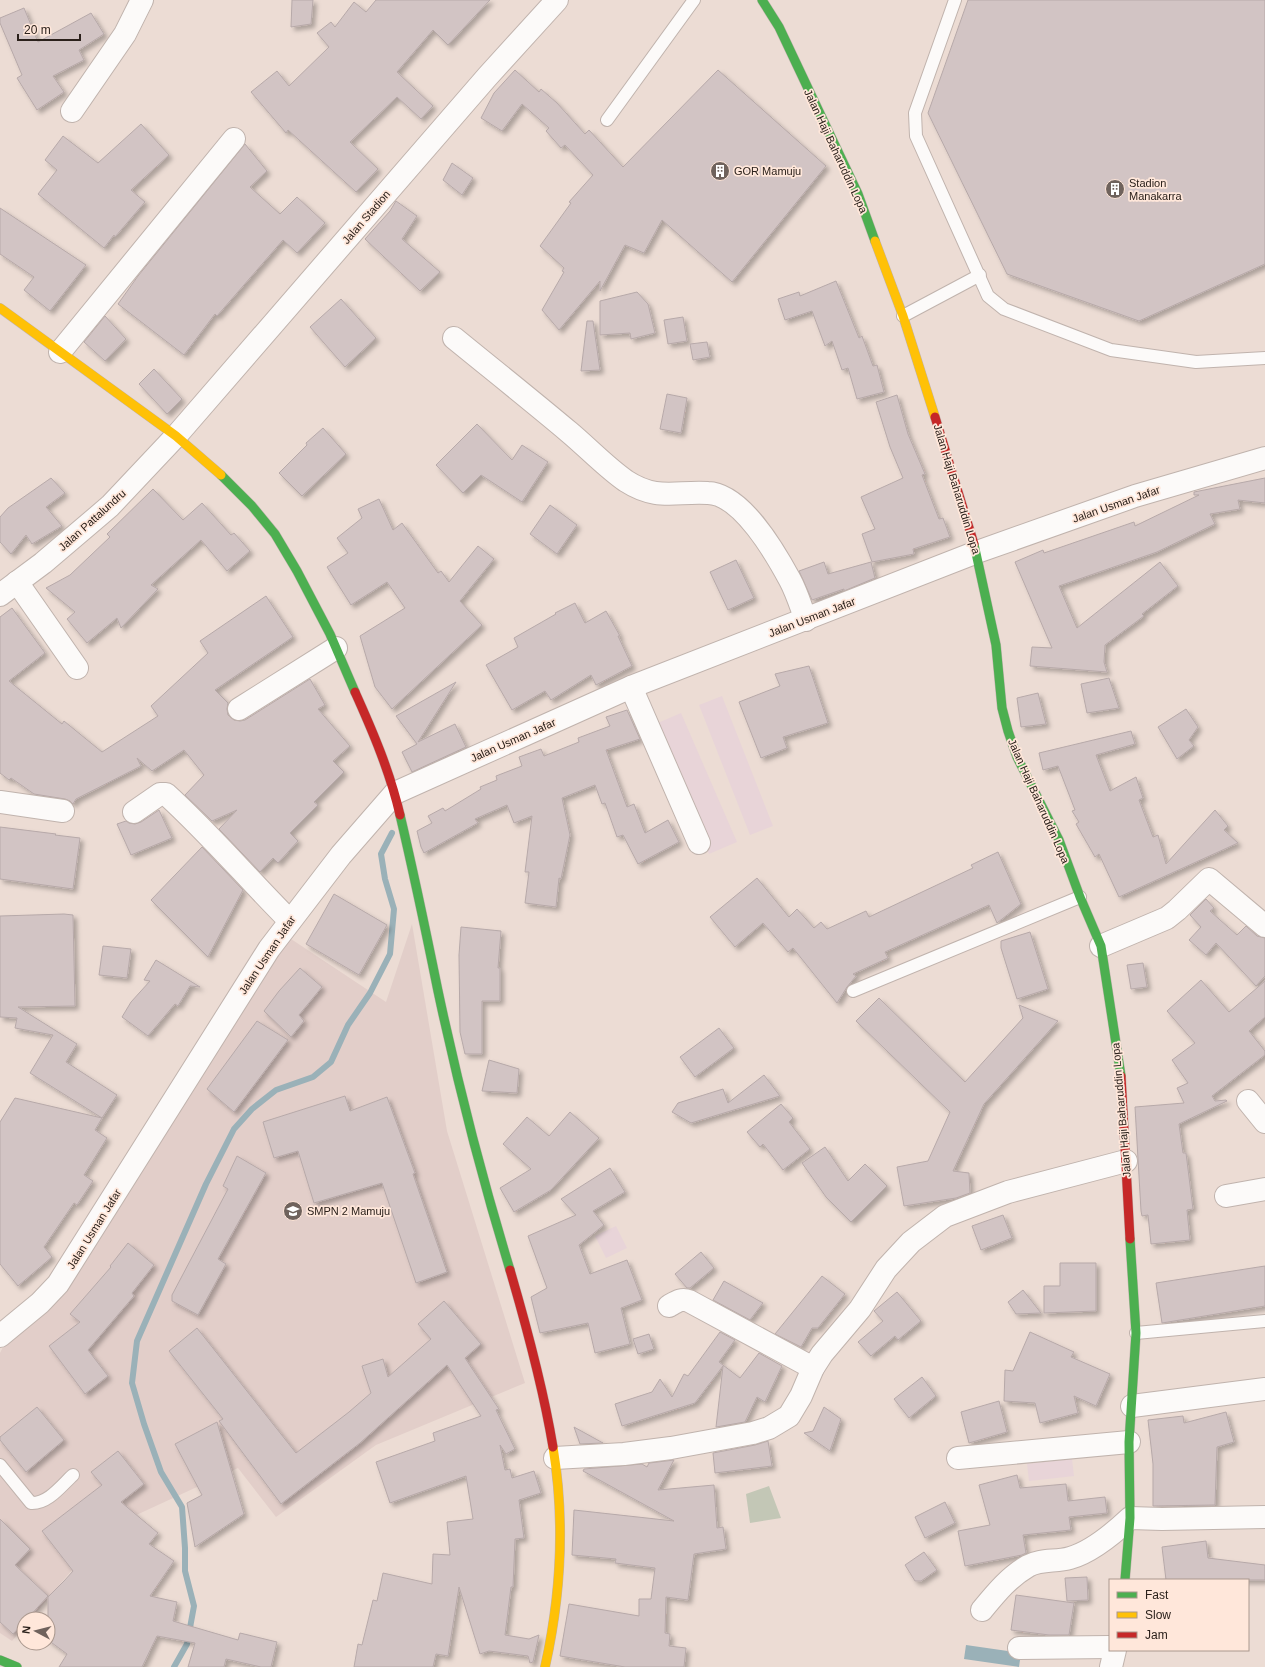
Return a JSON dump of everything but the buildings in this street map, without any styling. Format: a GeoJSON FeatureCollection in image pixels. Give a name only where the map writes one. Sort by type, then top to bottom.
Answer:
{"type":"FeatureCollection","features":[{"type":"Feature","properties":{"kind":"street"},"geometry":{"type":"LineString","coordinates":[[72,111],[125,34],[142,0]]}},
{"type":"Feature","properties":{"kind":"street","name":"Jalan Stadion"},"geometry":{"type":"LineString","coordinates":[[176,436],[487,77],[557,0]]}},
{"type":"Feature","properties":{"kind":"street","name":"Jalan Haji Baharuddin Lopa"},"geometry":{"type":"LineString","coordinates":[[762,0],[779,27],[858,194],[902,316],[977,552],[996,645],[1002,708],[1008,731],[1017,757],[1059,840],[1080,897],[1101,946],[1120,1065],[1136,1333],[1129,1442],[1129,1527],[1125,1579]]}},
{"type":"Feature","properties":{"kind":"street"},"geometry":{"type":"LineString","coordinates":[[60,352],[234,139]]}},
{"type":"Feature","properties":{"kind":"street"},"geometry":{"type":"LineString","coordinates":[[0,308],[176,436],[219,473],[252,506],[275,534],[297,570],[336,648],[375,736],[395,793],[416,880],[438,991],[461,1093],[487,1195],[522,1311],[546,1404],[557,1471],[560,1533],[558,1587],[552,1635],[545,1667]]}},
{"type":"Feature","properties":{"kind":"street"},"geometry":{"type":"LineString","coordinates":[[454,338],[570,432],[624,480],[637,488],[649,492],[668,494],[709,493],[722,497],[739,508],[759,529],[791,582],[806,620]]}},
{"type":"Feature","properties":{"kind":"street","name":"Jalan Pattalundru"},"geometry":{"type":"LineString","coordinates":[[8,589],[43,563],[110,506],[176,436]]}},
{"type":"Feature","properties":{"kind":"street","name":"Jalan Usman Jafar"},"geometry":{"type":"LineString","coordinates":[[0,1336],[40,1303],[58,1284],[269,949],[341,855],[395,793],[631,687],[977,552],[1135,496],[1265,458]]}},
{"type":"Feature","properties":{"kind":"street"},"geometry":{"type":"LineString","coordinates":[[8,589],[77,668]]}},
{"type":"Feature","properties":{"kind":"street"},"geometry":{"type":"LineString","coordinates":[[238,709],[336,648]]}},
{"type":"Feature","properties":{"kind":"street"},"geometry":{"type":"LineString","coordinates":[[631,687],[699,843]]}},
{"type":"Feature","properties":{"kind":"street"},"geometry":{"type":"LineString","coordinates":[[134,812],[160,794],[166,794],[192,817],[252,884],[290,921]]}},
{"type":"Feature","properties":{"kind":"street"},"geometry":{"type":"LineString","coordinates":[[0,802],[63,811]]}},
{"type":"Feature","properties":{"kind":"street"},"geometry":{"type":"LineString","coordinates":[[1101,946],[1167,918],[1209,879],[1265,926]]}},
{"type":"Feature","properties":{"kind":"street"},"geometry":{"type":"LineString","coordinates":[[1248,1101],[1265,1122]]}},
{"type":"Feature","properties":{"kind":"street"},"geometry":{"type":"LineString","coordinates":[[555,1458],[624,1454],[671,1448],[752,1433],[769,1428],[789,1416],[801,1396],[813,1368],[822,1354],[860,1309],[886,1270],[911,1242],[945,1216],[1008,1192],[1126,1162]]}},
{"type":"Feature","properties":{"kind":"street"},"geometry":{"type":"LineString","coordinates":[[1226,1196],[1265,1189]]}},
{"type":"Feature","properties":{"kind":"street"},"geometry":{"type":"LineString","coordinates":[[669,1306],[684,1299],[813,1368]]}},
{"type":"Feature","properties":{"kind":"street"},"geometry":{"type":"LineString","coordinates":[[1132,1406],[1265,1389]]}},
{"type":"Feature","properties":{"kind":"street"},"geometry":{"type":"LineString","coordinates":[[958,1458],[1129,1442]]}},
{"type":"Feature","properties":{"kind":"street"},"geometry":{"type":"LineString","coordinates":[[982,1610],[1007,1580],[1029,1565],[1038,1562],[1062,1560],[1075,1556],[1112,1534],[1129,1527],[1162,1519],[1194,1517],[1265,1517]]}},
{"type":"Feature","properties":{"kind":"street"},"geometry":{"type":"LineString","coordinates":[[1019,1648],[1109,1647]]}},
{"type":"Feature","properties":{"kind":"street"},"geometry":{"type":"LineString","coordinates":[[1111,1667],[1115,1651]]}},
{"type":"Feature","properties":{"kind":"street"},"geometry":{"type":"LineString","coordinates":[[0,1660],[17,1667]]}},
{"type":"Feature","properties":{"kind":"lane"},"geometry":{"type":"LineString","coordinates":[[607,120],[694,0]]}},
{"type":"Feature","properties":{"kind":"lane"},"geometry":{"type":"LineString","coordinates":[[955,0],[915,113],[916,136],[980,275],[988,296],[1004,310],[1111,350],[1196,362],[1265,358]]}},
{"type":"Feature","properties":{"kind":"lane"},"geometry":{"type":"LineString","coordinates":[[902,316],[980,275]]}},
{"type":"Feature","properties":{"kind":"lane"},"geometry":{"type":"LineString","coordinates":[[853,991],[1080,897]]}},
{"type":"Feature","properties":{"kind":"lane"},"geometry":{"type":"LineString","coordinates":[[1136,1333],[1265,1321]]}},
{"type":"Feature","properties":{"kind":"lane"},"geometry":{"type":"LineString","coordinates":[[0,1465],[31,1503],[38,1504],[45,1500],[73,1475]]}},
{"type":"Feature","properties":{"kind":"shaded area"},"geometry":{"type":"Polygon","coordinates":[[[722,696],[773,826],[750,835],[699,705],[722,696]]]}},
{"type":"Feature","properties":{"kind":"shaded area"},"geometry":{"type":"Polygon","coordinates":[[[681,713],[737,842],[709,854],[653,725],[681,713]]]}},
{"type":"Feature","properties":{"kind":"shaded area","name":"SMPN 2 Mamuju"},"geometry":{"type":"Polygon","coordinates":[[[412,924],[447,1131],[525,1383],[376,1445],[276,1517],[238,1468],[132,1517],[87,1552],[38,1611],[16,1611],[16,1636],[12,1641],[0,1633],[0,1353],[6,1341],[288,937],[386,1002],[412,924]]]}},
{"type":"Feature","properties":{"kind":"shaded area"},"geometry":{"type":"Polygon","coordinates":[[[616,1226],[627,1248],[606,1258],[595,1236],[616,1226]]]}},
{"type":"Feature","properties":{"kind":"shaded area"},"geometry":{"type":"Polygon","coordinates":[[[1072,1459],[1074,1476],[1029,1481],[1027,1464],[1072,1459]]]}},
{"type":"Feature","properties":{"kind":"green space"},"geometry":{"type":"Polygon","coordinates":[[[769,1486],[781,1518],[750,1523],[746,1494],[769,1486]]]}},
{"type":"Feature","properties":{"kind":"water"},"geometry":{"type":"Polygon","coordinates":[[[966,1645],[1021,1653],[1019,1667],[964,1659],[966,1645]]]}},
{"type":"Feature","properties":{"kind":"waterway"},"geometry":{"type":"LineString","coordinates":[[174,1667],[187,1644],[194,1606],[185,1571],[182,1507],[161,1472],[144,1424],[132,1383],[137,1341],[206,1184],[234,1129],[252,1109],[276,1090],[313,1077],[331,1062],[348,1025],[370,993],[390,954],[394,909],[385,879],[381,854],[392,833]]}},
{"type":"Feature","properties":{"kind":"traffic: fast"},"geometry":{"type":"LineString","coordinates":[[762,0],[779,27],[858,194],[875,241]]}},
{"type":"Feature","properties":{"kind":"traffic: fast"},"geometry":{"type":"LineString","coordinates":[[221,475],[252,506],[275,534],[297,571],[330,634],[355,692]]}},
{"type":"Feature","properties":{"kind":"traffic: fast"},"geometry":{"type":"LineString","coordinates":[[974,544],[996,645],[1002,708],[1008,731],[1017,757],[1059,840],[1080,897],[1101,946],[1121,1076]]}},
{"type":"Feature","properties":{"kind":"traffic: fast"},"geometry":{"type":"LineString","coordinates":[[400,815],[462,1096],[480,1166],[510,1270]]}},
{"type":"Feature","properties":{"kind":"traffic: fast"},"geometry":{"type":"LineString","coordinates":[[1125,1579],[1130,1518],[1129,1442],[1136,1333],[1130,1239]]}},
{"type":"Feature","properties":{"kind":"traffic: fast"},"geometry":{"type":"LineString","coordinates":[[0,1660],[17,1667]]}},
{"type":"Feature","properties":{"kind":"traffic: slow"},"geometry":{"type":"LineString","coordinates":[[875,241],[903,316],[935,417]]}},
{"type":"Feature","properties":{"kind":"traffic: slow"},"geometry":{"type":"LineString","coordinates":[[0,308],[176,436],[221,475]]}},
{"type":"Feature","properties":{"kind":"traffic: slow"},"geometry":{"type":"LineString","coordinates":[[545,1667],[555,1613],[560,1557],[559,1502],[553,1447]]}},
{"type":"Feature","properties":{"kind":"traffic: jam"},"geometry":{"type":"LineString","coordinates":[[935,417],[974,544]]}},
{"type":"Feature","properties":{"kind":"traffic: jam"},"geometry":{"type":"LineString","coordinates":[[355,692],[380,752],[400,815]]}},
{"type":"Feature","properties":{"kind":"traffic: jam"},"geometry":{"type":"LineString","coordinates":[[1121,1076],[1130,1239]]}},
{"type":"Feature","properties":{"kind":"traffic: jam"},"geometry":{"type":"LineString","coordinates":[[510,1270],[534,1358],[553,1447]]}},
{"type":"Feature","properties":{"kind":"place","name":"GOR Mamuju"},"geometry":{"type":"Point","coordinates":[720,171]}},
{"type":"Feature","properties":{"kind":"place","name":"Stadion Manakarra"},"geometry":{"type":"Point","coordinates":[1115,189]}},
{"type":"Feature","properties":{"kind":"place","name":"SMPN 2 Mamuju"},"geometry":{"type":"Point","coordinates":[293,1211]}}]}
